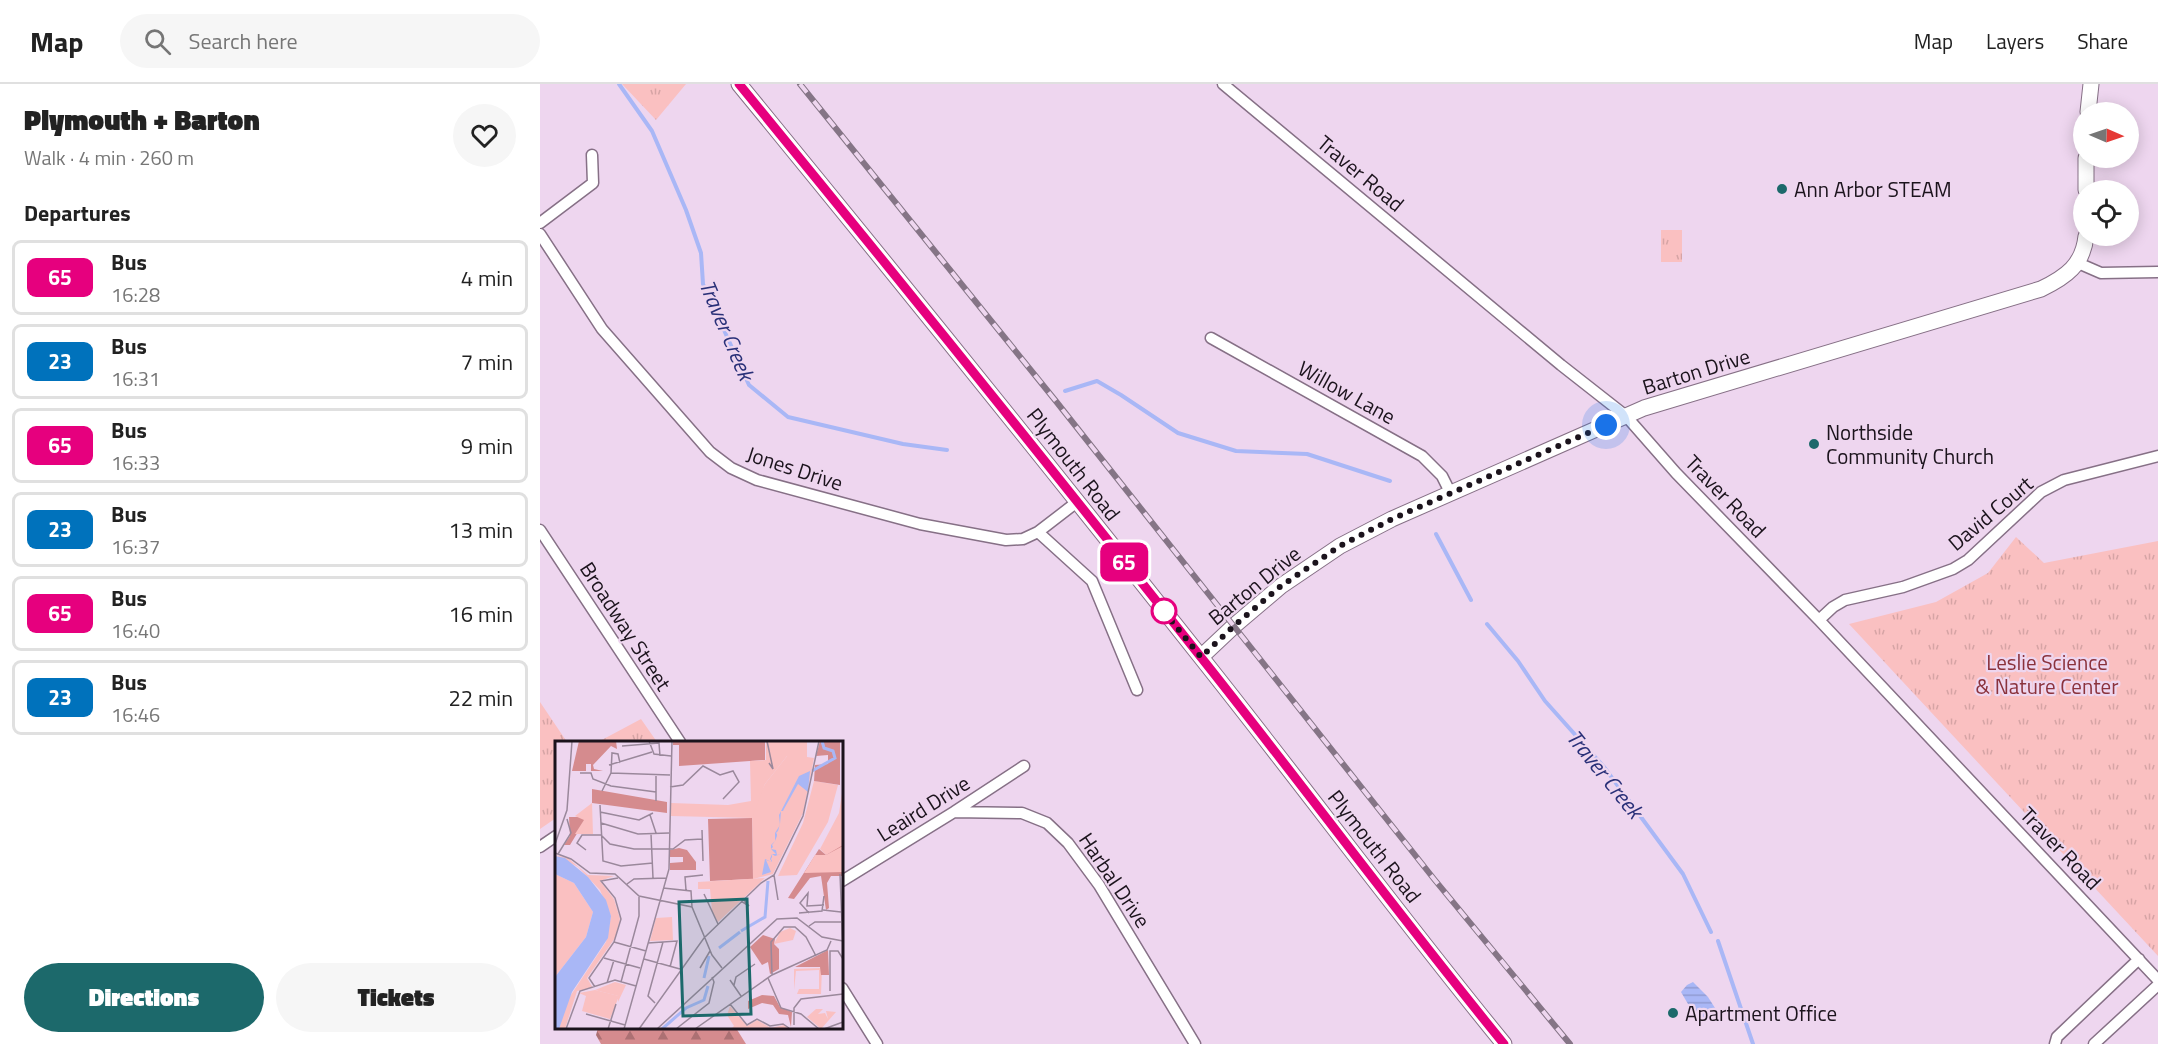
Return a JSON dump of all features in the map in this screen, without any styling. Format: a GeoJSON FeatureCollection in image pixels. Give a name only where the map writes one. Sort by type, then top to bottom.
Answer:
{"type":"FeatureCollection","features":[{"type":"Feature","properties":{"kind":"main road","name":"Plymouth Road"},"geometry":{"type":"LineString","coordinates":[[739,84],[941,331],[1201,657],[1504,1044]]}},
{"type":"Feature","properties":{"kind":"main road"},"geometry":{"type":"LineString","coordinates":[[2089,102],[2091,84]]}},
{"type":"Feature","properties":{"kind":"main road"},"geometry":{"type":"LineString","coordinates":[[2079,263],[2084,246]]}},
{"type":"Feature","properties":{"kind":"main road","name":"Barton Drive"},"geometry":{"type":"LineString","coordinates":[[1201,657],[1254,609],[1310,565],[1340,546],[1392,519],[1644,408],[2041,289],[2065,275],[2079,263]]}},
{"type":"Feature","properties":{"kind":"street","name":"Traver Road"},"geometry":{"type":"LineString","coordinates":[[1223,84],[1561,365],[1626,416],[1676,472],[1819,620],[2158,980]]}},
{"type":"Feature","properties":{"kind":"street"},"geometry":{"type":"LineString","coordinates":[[540,223],[593,183],[592,155]]}},
{"type":"Feature","properties":{"kind":"street","name":"Jones Drive"},"geometry":{"type":"LineString","coordinates":[[540,234],[602,329],[710,452],[731,468],[757,480],[920,524],[1005,540],[1023,539],[1038,532],[1077,502]]}},
{"type":"Feature","properties":{"kind":"street"},"geometry":{"type":"LineString","coordinates":[[2079,263],[2101,273],[2158,272]]}},
{"type":"Feature","properties":{"kind":"street","name":"Willow Lane"},"geometry":{"type":"LineString","coordinates":[[1211,338],[1422,456],[1442,476],[1451,494]]}},
{"type":"Feature","properties":{"kind":"street","name":"David Court"},"geometry":{"type":"LineString","coordinates":[[1819,620],[1845,600],[1903,587],[1953,569],[1968,560],[2041,492],[2064,480],[2158,456]]}},
{"type":"Feature","properties":{"kind":"street","name":"Broadway Street"},"geometry":{"type":"LineString","coordinates":[[540,530],[679,741]]}},
{"type":"Feature","properties":{"kind":"street"},"geometry":{"type":"LineString","coordinates":[[1038,532],[1092,581],[1137,690]]}},
{"type":"Feature","properties":{"kind":"street","name":"Leaird Drive"},"geometry":{"type":"LineString","coordinates":[[843,880],[1024,766]]}},
{"type":"Feature","properties":{"kind":"street","name":"Harbal Drive"},"geometry":{"type":"LineString","coordinates":[[954,812],[1022,813],[1047,823],[1068,843],[1099,885],[1196,1044]]}},
{"type":"Feature","properties":{"kind":"street"},"geometry":{"type":"LineString","coordinates":[[540,847],[555,837]]}},
{"type":"Feature","properties":{"kind":"street"},"geometry":{"type":"LineString","coordinates":[[2055,1044],[2057,1037],[2139,959]]}},
{"type":"Feature","properties":{"kind":"street"},"geometry":{"type":"LineString","coordinates":[[2094,1044],[2158,985]]}},
{"type":"Feature","properties":{"kind":"street"},"geometry":{"type":"LineString","coordinates":[[843,990],[878,1044]]}},
{"type":"Feature","properties":{"kind":"green space"},"geometry":{"type":"Polygon","coordinates":[[[622,84],[686,84],[656,120],[622,84]]]}},
{"type":"Feature","properties":{"kind":"green space"},"geometry":{"type":"Polygon","coordinates":[[[1661,230],[1682,230],[1682,262],[1661,262],[1661,230]]]}},
{"type":"Feature","properties":{"kind":"green space","name":"Leslie Science & Nature Center"},"geometry":{"type":"Polygon","coordinates":[[[2016,537],[2044,563],[2158,541],[2158,956],[1849,624],[1936,602],[1988,573],[2016,537]]]}},
{"type":"Feature","properties":{"kind":"green space"},"geometry":{"type":"Polygon","coordinates":[[[540,702],[566,741],[555,741],[555,819],[540,829],[540,702]]]}},
{"type":"Feature","properties":{"kind":"green space"},"geometry":{"type":"Polygon","coordinates":[[[641,719],[656,741],[600,741],[641,719]]]}},
{"type":"Feature","properties":{"kind":"green space"},"geometry":{"type":"Polygon","coordinates":[[[598,1029],[737,1029],[746,1044],[601,1044],[596,1035],[598,1029]]]}},
{"type":"Feature","properties":{"kind":"water"},"geometry":{"type":"Polygon","coordinates":[[[1693,982],[1715,1008],[1704,1018],[1688,1004],[1681,992],[1693,982]]]}},
{"type":"Feature","properties":{"kind":"waterway","name":"Traver Creek"},"geometry":{"type":"LineString","coordinates":[[619,84],[652,131],[686,210],[701,253],[703,284],[749,385],[788,417],[903,444],[947,450]]}},
{"type":"Feature","properties":{"kind":"waterway","name":"Traver Creek"},"geometry":{"type":"LineString","coordinates":[[1065,391],[1097,381],[1178,433],[1236,451],[1307,454],[1390,481]]}},
{"type":"Feature","properties":{"kind":"waterway","name":"Traver Creek"},"geometry":{"type":"LineString","coordinates":[[1436,534],[1471,600]]}},
{"type":"Feature","properties":{"kind":"waterway","name":"Traver Creek"},"geometry":{"type":"LineString","coordinates":[[1487,624],[1518,661],[1545,701],[1604,767],[1683,874],[1711,932]]}},
{"type":"Feature","properties":{"kind":"waterway","name":"Traver Creek"},"geometry":{"type":"LineString","coordinates":[[1718,941],[1753,1044]]}},
{"type":"Feature","properties":{"kind":"railway"},"geometry":{"type":"LineString","coordinates":[[800,84],[1055,400],[1434,879],[1570,1044]]}},
{"type":"Feature","properties":{"kind":"bus line","name":"65"},"geometry":{"type":"LineString","coordinates":[[739,84],[941,331],[1201,657],[1504,1044]]}},
{"type":"Feature","properties":{"kind":"place","name":"Ann Arbor STEAM"},"geometry":{"type":"Point","coordinates":[1782,189]}},
{"type":"Feature","properties":{"kind":"place","name":"Northside Community Church"},"geometry":{"type":"Point","coordinates":[1814,444]}},
{"type":"Feature","properties":{"kind":"place","name":"Apartment Office"},"geometry":{"type":"Point","coordinates":[1673,1013]}},
{"type":"Feature","properties":{"kind":"route"},"geometry":{"type":"LineString","coordinates":[[1164,611],[1161,608],[1201,657],[1281,586],[1340,546],[1392,519],[1606,425]]}}]}
